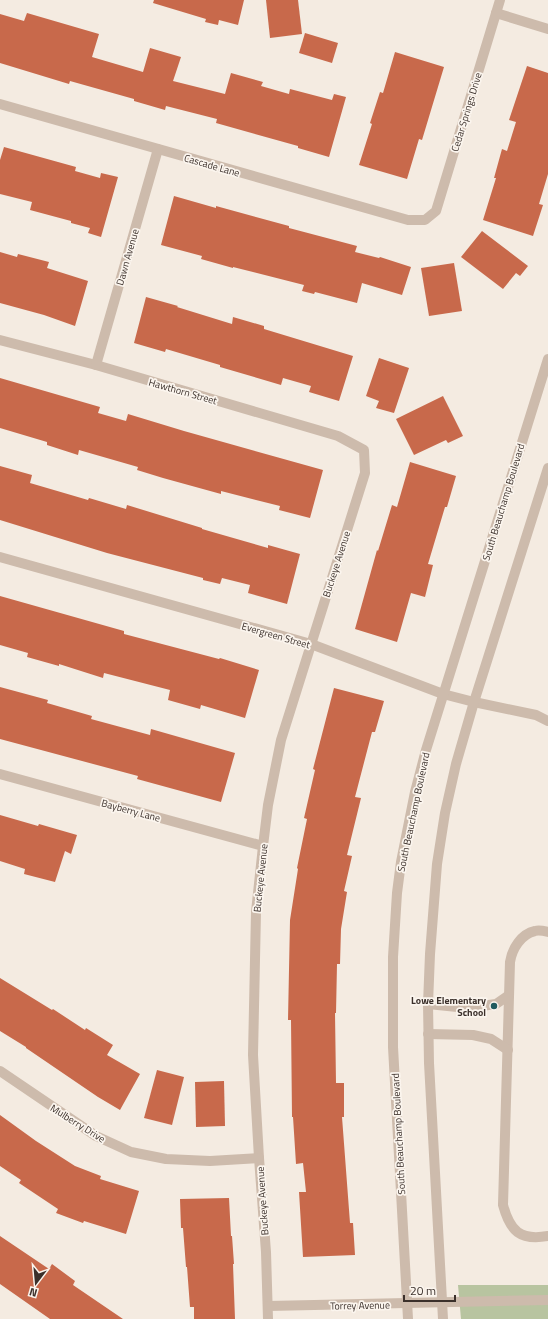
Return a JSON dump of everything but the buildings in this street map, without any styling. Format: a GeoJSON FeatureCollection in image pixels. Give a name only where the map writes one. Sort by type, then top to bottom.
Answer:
{"type":"FeatureCollection","features":[{"type":"Feature","properties":{"kind":"street","name":"Cedar Springs Drive"},"geometry":{"type":"LineString","coordinates":[[425,220],[436,211],[500,0]]}},
{"type":"Feature","properties":{"kind":"street"},"geometry":{"type":"LineString","coordinates":[[496,13],[548,29]]}},
{"type":"Feature","properties":{"kind":"street","name":"Cascade Lane"},"geometry":{"type":"LineString","coordinates":[[0,104],[408,220],[425,220]]}},
{"type":"Feature","properties":{"kind":"street","name":"Dawn Avenue"},"geometry":{"type":"LineString","coordinates":[[96,365],[158,149]]}},
{"type":"Feature","properties":{"kind":"street","name":"Hawthorn Street"},"geometry":{"type":"LineString","coordinates":[[0,340],[96,365],[338,436],[364,450]]}},
{"type":"Feature","properties":{"kind":"street","name":"South Beauchamp Boulevard"},"geometry":{"type":"LineString","coordinates":[[408,1319],[393,1047],[392,986],[394,927],[401,862],[426,750],[548,359]]}},
{"type":"Feature","properties":{"kind":"street","name":"Buckeye Avenue"},"geometry":{"type":"LineString","coordinates":[[268,1319],[266,1252],[253,1055],[256,912],[263,846],[268,805],[281,740],[365,473],[364,450]]}},
{"type":"Feature","properties":{"kind":"street"},"geometry":{"type":"LineString","coordinates":[[443,1319],[428,1034],[428,1004],[434,896],[441,836],[456,764],[474,702],[548,468]]}},
{"type":"Feature","properties":{"kind":"street","name":"Evergreen Street"},"geometry":{"type":"LineString","coordinates":[[0,557],[311,644],[443,694],[536,715],[548,721]]}},
{"type":"Feature","properties":{"kind":"street","name":"Bayberry Lane"},"geometry":{"type":"LineString","coordinates":[[0,774],[263,846]]}},
{"type":"Feature","properties":{"kind":"street"},"geometry":{"type":"LineString","coordinates":[[548,932],[535,931],[526,935],[512,952],[510,962],[503,1205],[507,1219],[514,1231],[525,1236],[538,1238],[548,1236]]}},
{"type":"Feature","properties":{"kind":"street"},"geometry":{"type":"LineString","coordinates":[[428,1004],[467,1008],[496,1004],[509,995]]}},
{"type":"Feature","properties":{"kind":"street"},"geometry":{"type":"LineString","coordinates":[[428,1034],[473,1035],[491,1039],[508,1050]]}},
{"type":"Feature","properties":{"kind":"street","name":"Mulberry Drive"},"geometry":{"type":"LineString","coordinates":[[0,1071],[96,1136],[131,1152],[166,1159],[210,1161],[259,1158]]}},
{"type":"Feature","properties":{"kind":"street","name":"Torrey Avenue"},"geometry":{"type":"LineString","coordinates":[[268,1306],[548,1300]]}},
{"type":"Feature","properties":{"kind":"green space"},"geometry":{"type":"Polygon","coordinates":[[[458,1285],[548,1285],[548,1319],[461,1319],[458,1285]]]}},
{"type":"Feature","properties":{"kind":"place","name":"Lowe Elementary School"},"geometry":{"type":"Point","coordinates":[494,1006]}}]}
